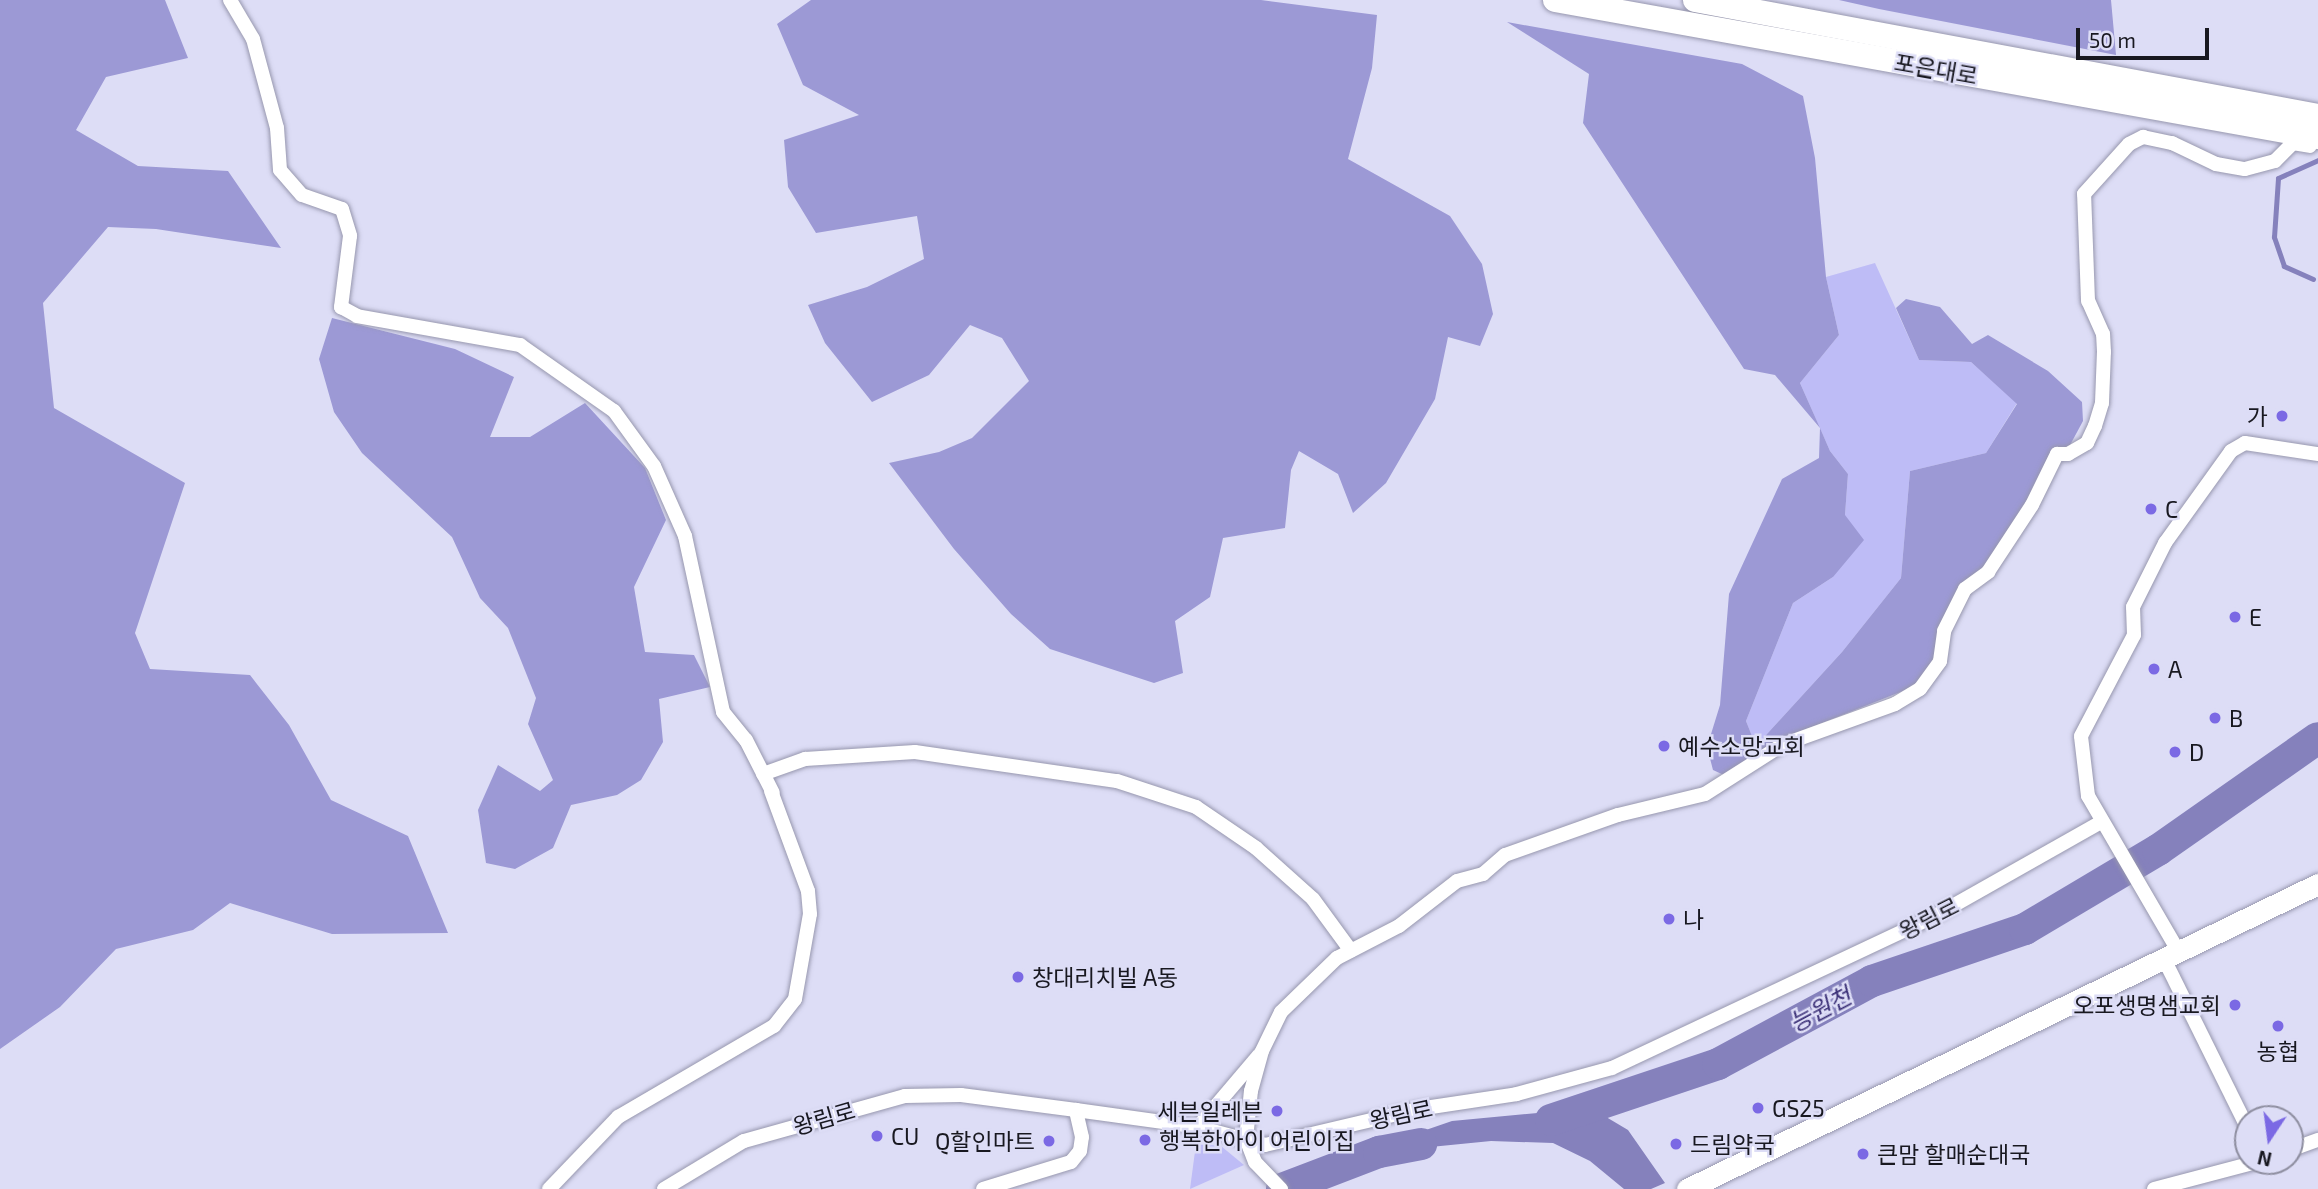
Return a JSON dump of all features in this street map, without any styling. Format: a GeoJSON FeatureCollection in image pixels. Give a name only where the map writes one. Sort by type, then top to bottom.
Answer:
{"type":"FeatureCollection","features":[{"type":"Feature","properties":{"kind":"highway","name":"포은대로"},"geometry":{"type":"LineString","coordinates":[[1555,0],[2281,120]]}},
{"type":"Feature","properties":{"kind":"highway","name":"포은대로"},"geometry":{"type":"LineString","coordinates":[[1695,0],[2281,120],[2318,137]]}},
{"type":"Feature","properties":{"kind":"highway"},"geometry":{"type":"LineString","coordinates":[[2281,120],[2318,116]]}},
{"type":"Feature","properties":{"kind":"main road"},"geometry":{"type":"LineString","coordinates":[[1692,1188],[2173,957],[2318,884]]}},
{"type":"Feature","properties":{"kind":"street"},"geometry":{"type":"LineString","coordinates":[[230,0],[253,39],[277,128],[280,170],[302,195],[342,209],[350,236],[341,307],[357,316],[520,345],[614,411],[654,466],[685,536],[723,712],[746,740],[772,792],[808,891],[810,914],[795,999],[774,1027],[618,1117],[549,1189]]}},
{"type":"Feature","properties":{"kind":"street"},"geometry":{"type":"LineString","coordinates":[[1282,1189],[1255,1162],[1246,1139],[1251,1091],[1262,1051],[1281,1012],[1294,996],[1351,951],[1399,926],[1457,881],[1483,874],[1505,855],[1618,815],[1704,794],[1782,745],[1886,707],[1920,689],[1940,661],[1944,631],[1965,589],[1988,572],[2032,505],[2057,454],[2068,454],[2087,443],[2095,426],[2102,403],[2104,352],[2103,334],[2088,301],[2084,194],[2129,144],[2143,137],[2172,144],[2216,164],[2245,169],[2275,161],[2293,143],[2318,148]]}},
{"type":"Feature","properties":{"kind":"street"},"geometry":{"type":"LineString","coordinates":[[2238,1105],[2173,957],[2169,932],[2088,796],[2081,736],[2134,635],[2133,607],[2165,543],[2214,471],[2245,443],[2318,454]]}},
{"type":"Feature","properties":{"kind":"street"},"geometry":{"type":"LineString","coordinates":[[763,774],[805,759],[915,752],[1117,781],[1196,807],[1256,848],[1313,899],[1351,951]]}},
{"type":"Feature","properties":{"kind":"street","name":"왕림로"},"geometry":{"type":"LineString","coordinates":[[664,1189],[744,1141],[905,1096],[961,1095],[1076,1110],[1198,1128],[1265,1145],[1418,1109],[1517,1094],[1612,1068],[1935,916],[2103,825]]}},
{"type":"Feature","properties":{"kind":"street"},"geometry":{"type":"LineString","coordinates":[[1198,1128],[1262,1051]]}},
{"type":"Feature","properties":{"kind":"street"},"geometry":{"type":"LineString","coordinates":[[983,1189],[1070,1162],[1080,1151],[1082,1137],[1076,1110]]}},
{"type":"Feature","properties":{"kind":"street"},"geometry":{"type":"LineString","coordinates":[[2154,1189],[2234,1168]]}},
{"type":"Feature","properties":{"kind":"shaded area"},"geometry":{"type":"Polygon","coordinates":[[[0,0],[165,0],[188,58],[106,77],[76,130],[138,166],[228,171],[281,248],[156,229],[108,227],[43,303],[54,408],[185,483],[135,633],[150,669],[250,675],[289,725],[331,800],[408,836],[448,933],[332,934],[230,903],[193,930],[116,949],[60,1007],[0,1049],[0,0]]]}},
{"type":"Feature","properties":{"kind":"shaded area"},"geometry":{"type":"Polygon","coordinates":[[[811,0],[1261,0],[1377,15],[1372,68],[1348,159],[1450,216],[1482,264],[1493,314],[1480,346],[1448,337],[1435,399],[1386,483],[1353,513],[1338,474],[1299,451],[1291,470],[1285,528],[1223,538],[1210,597],[1175,621],[1183,673],[1154,683],[1050,649],[1011,614],[954,549],[889,463],[939,452],[972,438],[1029,381],[1002,338],[970,325],[929,375],[872,402],[825,343],[808,305],[867,287],[924,259],[917,216],[816,233],[788,187],[784,140],[859,115],[803,85],[777,24],[811,0]]]}},
{"type":"Feature","properties":{"kind":"shaded area"},"geometry":{"type":"Polygon","coordinates":[[[1839,0],[2111,0],[2116,55],[1879,9],[1839,0]]]}},
{"type":"Feature","properties":{"kind":"shaded area"},"geometry":{"type":"Polygon","coordinates":[[[1507,22],[1742,64],[1803,96],[1815,158],[1826,277],[1839,335],[1800,383],[1820,428],[1775,375],[1744,369],[1583,123],[1589,74],[1507,22]]]}},
{"type":"Feature","properties":{"kind":"shaded area"},"geometry":{"type":"Polygon","coordinates":[[[1875,263],[1919,360],[1971,362],[2017,403],[1986,453],[1910,471],[1901,578],[1842,652],[1756,746],[1746,721],[1793,603],[1833,577],[1845,515],[1848,474],[1830,451],[1800,383],[1839,335],[1826,277],[1875,263]]]}},
{"type":"Feature","properties":{"kind":"shaded area"},"geometry":{"type":"Polygon","coordinates":[[[1906,299],[1940,307],[1972,344],[1988,335],[2048,371],[2082,402],[2083,421],[2069,447],[2051,454],[2019,517],[1984,568],[1960,586],[1935,660],[1913,687],[1779,740],[1726,776],[1713,770],[1707,747],[1720,705],[1729,594],[1782,479],[1819,458],[1820,428],[1830,451],[1848,474],[1845,515],[1864,540],[1833,577],[1793,603],[1746,721],[1756,746],[1842,652],[1901,578],[1910,471],[1986,453],[2017,404],[1971,362],[1919,360],[1896,308],[1906,299]]]}},
{"type":"Feature","properties":{"kind":"shaded area"},"geometry":{"type":"Polygon","coordinates":[[[332,318],[455,349],[514,377],[490,437],[530,437],[585,403],[645,468],[666,520],[634,587],[645,652],[694,655],[710,687],[659,699],[663,742],[641,780],[617,795],[571,805],[553,848],[515,869],[486,863],[478,810],[498,765],[540,791],[553,780],[528,724],[536,698],[508,628],[480,598],[452,537],[362,453],[334,412],[319,359],[332,318]]]}},
{"type":"Feature","properties":{"kind":"shaded area"},"geometry":{"type":"Polygon","coordinates":[[[1591,1108],[1628,1130],[1665,1183],[1651,1189],[1624,1189],[1590,1161],[1553,1143],[1491,1141],[1380,1152],[1341,1167],[1388,1143],[1452,1121],[1591,1108]]]}},
{"type":"Feature","properties":{"kind":"shaded area"},"geometry":{"type":"Polygon","coordinates":[[[1196,1144],[1221,1146],[1244,1165],[1190,1189],[1196,1144]]]}},
{"type":"Feature","properties":{"kind":"waterway"},"geometry":{"type":"LineString","coordinates":[[2313,279],[2284,266],[2274,237],[2278,178],[2318,160]]}},
{"type":"Feature","properties":{"kind":"waterway","name":"능원천"},"geometry":{"type":"LineString","coordinates":[[1551,1120],[1718,1064],[1872,981],[2025,929],[2158,850],[2318,738]]}},
{"type":"Feature","properties":{"kind":"waterway","name":"능원천"},"geometry":{"type":"LineString","coordinates":[[1282,1189],[1379,1152],[1421,1144]]}},
{"type":"Feature","properties":{"kind":"place","name":"가"},"geometry":{"type":"Point","coordinates":[2282,416]}},
{"type":"Feature","properties":{"kind":"place","name":"C"},"geometry":{"type":"Point","coordinates":[2151,509]}},
{"type":"Feature","properties":{"kind":"place","name":"E"},"geometry":{"type":"Point","coordinates":[2235,617]}},
{"type":"Feature","properties":{"kind":"place","name":"A"},"geometry":{"type":"Point","coordinates":[2154,669]}},
{"type":"Feature","properties":{"kind":"place","name":"B"},"geometry":{"type":"Point","coordinates":[2215,718]}},
{"type":"Feature","properties":{"kind":"place","name":"예수소망교회"},"geometry":{"type":"Point","coordinates":[1664,746]}},
{"type":"Feature","properties":{"kind":"place","name":"D"},"geometry":{"type":"Point","coordinates":[2175,752]}},
{"type":"Feature","properties":{"kind":"place","name":"나"},"geometry":{"type":"Point","coordinates":[1669,919]}},
{"type":"Feature","properties":{"kind":"place","name":"창대리치빌 A동"},"geometry":{"type":"Point","coordinates":[1018,977]}},
{"type":"Feature","properties":{"kind":"place","name":"오포생명샘교회"},"geometry":{"type":"Point","coordinates":[2235,1005]}},
{"type":"Feature","properties":{"kind":"place","name":"농협"},"geometry":{"type":"Point","coordinates":[2278,1026]}},
{"type":"Feature","properties":{"kind":"place","name":"GS25"},"geometry":{"type":"Point","coordinates":[1758,1108]}},
{"type":"Feature","properties":{"kind":"place","name":"세븐일레븐"},"geometry":{"type":"Point","coordinates":[1277,1111]}},
{"type":"Feature","properties":{"kind":"place","name":"CU"},"geometry":{"type":"Point","coordinates":[877,1136]}},
{"type":"Feature","properties":{"kind":"place","name":"행복한아이 어린이집"},"geometry":{"type":"Point","coordinates":[1145,1140]}},
{"type":"Feature","properties":{"kind":"place","name":"Q할인마트"},"geometry":{"type":"Point","coordinates":[1049,1141]}},
{"type":"Feature","properties":{"kind":"place","name":"드림약국"},"geometry":{"type":"Point","coordinates":[1676,1144]}},
{"type":"Feature","properties":{"kind":"place","name":"큰맘 할매순대국"},"geometry":{"type":"Point","coordinates":[1863,1154]}}]}
